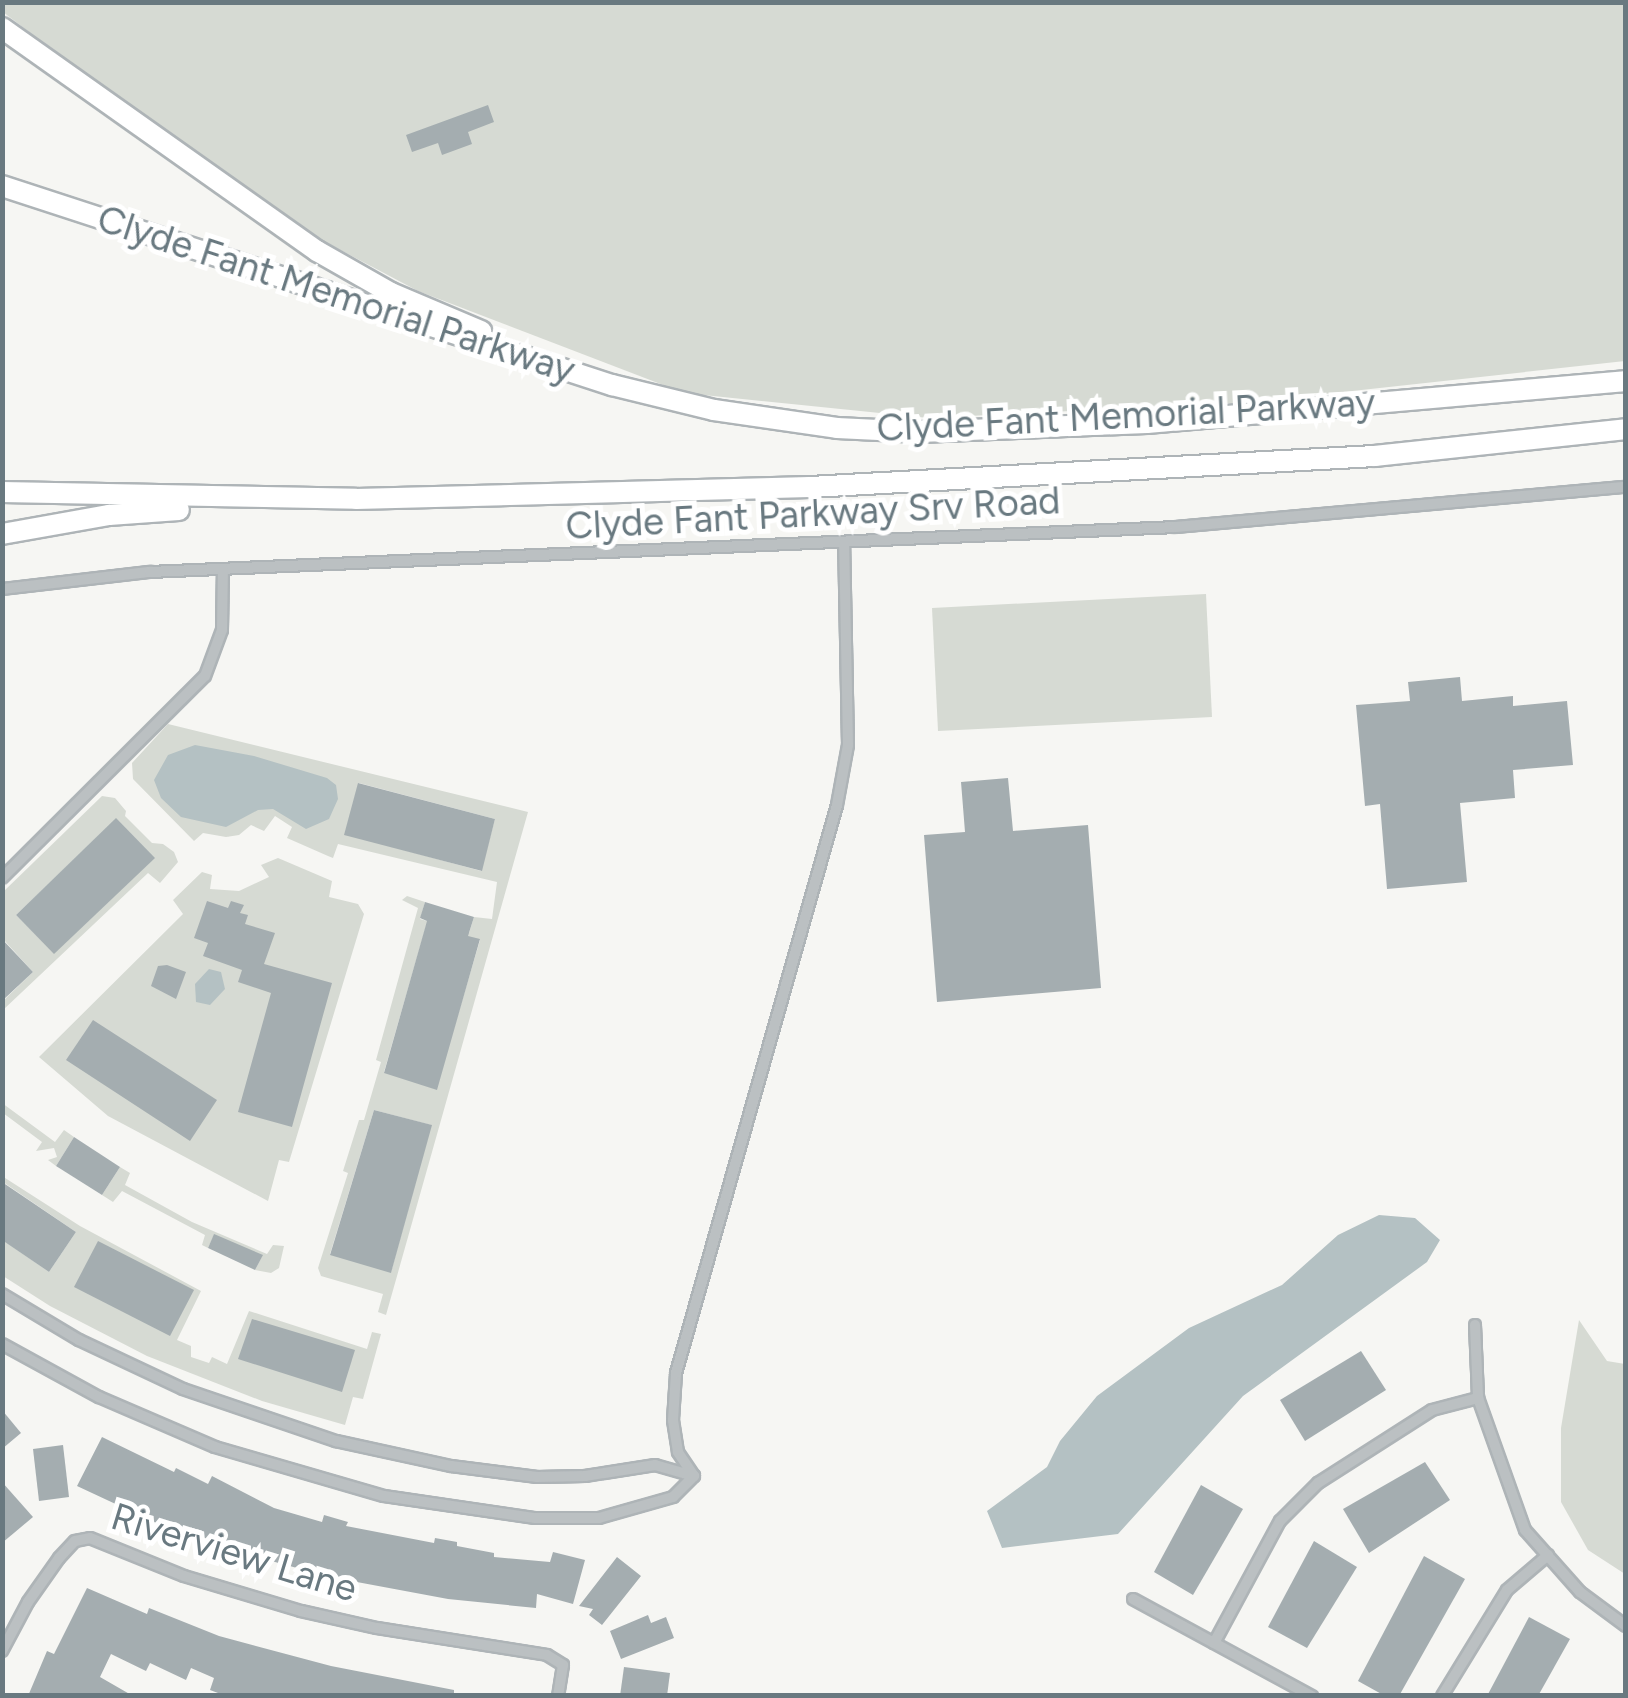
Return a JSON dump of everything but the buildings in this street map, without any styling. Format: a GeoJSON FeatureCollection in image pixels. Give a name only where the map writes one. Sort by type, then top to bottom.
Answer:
{"type":"FeatureCollection","features":[{"type":"Feature","properties":{"kind":"main road"},"geometry":{"type":"LineString","coordinates":[[2,28],[317,251],[390,293],[612,385]]}},
{"type":"Feature","properties":{"kind":"main road","name":"Clyde Fant Memorial Parkway"},"geometry":{"type":"LineString","coordinates":[[2,186],[612,385],[755,418],[920,432],[1147,423],[1626,381]]}},
{"type":"Feature","properties":{"kind":"main road","name":"Clyde Fant Memorial Parkway"},"geometry":{"type":"LineString","coordinates":[[2,492],[277,499],[540,497],[1128,473],[1375,456],[1626,429]]}},
{"type":"Feature","properties":{"kind":"main road"},"geometry":{"type":"LineString","coordinates":[[2,534],[109,514],[277,499]]}},
{"type":"Feature","properties":{"kind":"street","name":"Clyde Fant Parkway Srv Road"},"geometry":{"type":"LineString","coordinates":[[2,589],[92,575],[1242,523],[1626,488]]}},
{"type":"Feature","properties":{"kind":"street"},"geometry":{"type":"LineString","coordinates":[[694,1476],[678,1452],[673,1420],[676,1373],[837,805],[848,746],[844,543]]}},
{"type":"Feature","properties":{"kind":"street"},"geometry":{"type":"LineString","coordinates":[[2,878],[205,676],[222,630],[223,569]]}},
{"type":"Feature","properties":{"kind":"street"},"geometry":{"type":"LineString","coordinates":[[2,1294],[148,1374],[239,1411],[336,1441],[433,1463],[536,1477],[586,1476],[655,1465],[694,1476]]}},
{"type":"Feature","properties":{"kind":"street"},"geometry":{"type":"LineString","coordinates":[[1475,1325],[1478,1398],[1526,1530],[1580,1592],[1626,1626]]}},
{"type":"Feature","properties":{"kind":"street"},"geometry":{"type":"LineString","coordinates":[[2,1344],[99,1397],[215,1446],[384,1496],[535,1518],[599,1518],[673,1498],[694,1476]]}},
{"type":"Feature","properties":{"kind":"street"},"geometry":{"type":"LineString","coordinates":[[1214,1643],[1280,1522],[1318,1483],[1432,1410],[1478,1398]]}},
{"type":"Feature","properties":{"kind":"street","name":"Riverview Lane"},"geometry":{"type":"LineString","coordinates":[[2,1651],[28,1602],[59,1558],[76,1541],[90,1538],[184,1576],[301,1611],[391,1630],[534,1651],[563,1665],[558,1696]]}},
{"type":"Feature","properties":{"kind":"street"},"geometry":{"type":"LineString","coordinates":[[1442,1696],[1507,1590],[1548,1556]]}},
{"type":"Feature","properties":{"kind":"street"},"geometry":{"type":"LineString","coordinates":[[1133,1599],[1312,1696]]}},
{"type":"Feature","properties":{"kind":"shaded area"},"geometry":{"type":"Polygon","coordinates":[[[2,3],[1625,3],[1625,361],[1252,402],[929,418],[684,393],[418,291],[293,225],[46,45],[3,12],[2,3]]]}},
{"type":"Feature","properties":{"kind":"shaded area"},"geometry":{"type":"Polygon","coordinates":[[[1206,594],[1212,717],[938,731],[932,608],[1206,594]]]}},
{"type":"Feature","properties":{"kind":"shaded area"},"geometry":{"type":"Polygon","coordinates":[[[168,724],[528,812],[386,1315],[378,1312],[383,1294],[321,1276],[318,1268],[348,1173],[343,1171],[359,1120],[364,1120],[381,1062],[376,1060],[418,908],[402,900],[407,896],[425,902],[420,919],[469,933],[474,917],[492,919],[497,882],[338,844],[333,858],[287,838],[292,827],[275,816],[264,831],[251,825],[239,835],[203,833],[194,841],[133,779],[132,763],[168,724]],[[359,783],[345,834],[481,871],[495,819],[359,783]],[[426,926],[384,1072],[436,1089],[480,940],[426,926]],[[374,1110],[330,1254],[391,1272],[431,1125],[374,1110]]]}},
{"type":"Feature","properties":{"kind":"shaded area"},"geometry":{"type":"Polygon","coordinates":[[[195,745],[254,756],[327,778],[336,785],[338,799],[329,819],[306,829],[273,809],[258,810],[226,827],[181,817],[161,798],[154,780],[168,755],[195,745]]]}},
{"type":"Feature","properties":{"kind":"shaded area"},"geometry":{"type":"Polygon","coordinates":[[[102,796],[115,798],[126,811],[125,816],[152,843],[163,844],[174,852],[178,862],[160,883],[148,873],[3,1010],[3,1001],[33,972],[3,939],[3,892],[102,796]],[[116,819],[16,915],[54,953],[154,858],[116,819]]]}},
{"type":"Feature","properties":{"kind":"shaded area"},"geometry":{"type":"Polygon","coordinates":[[[278,858],[332,881],[329,897],[358,904],[364,914],[289,1162],[279,1160],[268,1201],[108,1116],[39,1057],[183,914],[173,900],[202,872],[212,875],[210,889],[239,891],[269,877],[261,865],[278,858]]]}},
{"type":"Feature","properties":{"kind":"shaded area"},"geometry":{"type":"Polygon","coordinates":[[[209,969],[221,972],[225,989],[210,1005],[196,1002],[195,984],[209,969]]]}},
{"type":"Feature","properties":{"kind":"shaded area"},"geometry":{"type":"Polygon","coordinates":[[[2,1103],[55,1142],[64,1130],[74,1137],[56,1166],[48,1160],[57,1157],[54,1148],[36,1151],[42,1142],[3,1113],[2,1103]]]}},
{"type":"Feature","properties":{"kind":"shaded area"},"geometry":{"type":"Polygon","coordinates":[[[120,1167],[130,1173],[125,1185],[192,1222],[267,1254],[273,1245],[284,1246],[279,1268],[271,1273],[255,1270],[262,1256],[214,1235],[208,1248],[202,1245],[205,1235],[122,1191],[113,1202],[102,1195],[120,1167]]]}},
{"type":"Feature","properties":{"kind":"shaded area"},"geometry":{"type":"Polygon","coordinates":[[[2,1176],[80,1226],[201,1291],[177,1340],[191,1346],[191,1357],[209,1363],[212,1357],[227,1364],[249,1311],[367,1349],[372,1332],[381,1334],[363,1399],[353,1397],[345,1425],[262,1401],[147,1356],[50,1306],[3,1276],[3,1240],[49,1272],[76,1232],[3,1182],[2,1176]]]}},
{"type":"Feature","properties":{"kind":"shaded area"},"geometry":{"type":"Polygon","coordinates":[[[1379,1215],[1415,1218],[1440,1240],[1427,1262],[1243,1396],[1118,1534],[1002,1548],[987,1511],[1047,1467],[1060,1441],[1097,1396],[1189,1328],[1282,1285],[1338,1235],[1379,1215]]]}},
{"type":"Feature","properties":{"kind":"shaded area"},"geometry":{"type":"Polygon","coordinates":[[[1579,1320],[1607,1361],[1625,1364],[1625,1574],[1588,1550],[1561,1502],[1561,1428],[1579,1320]]]}}]}
